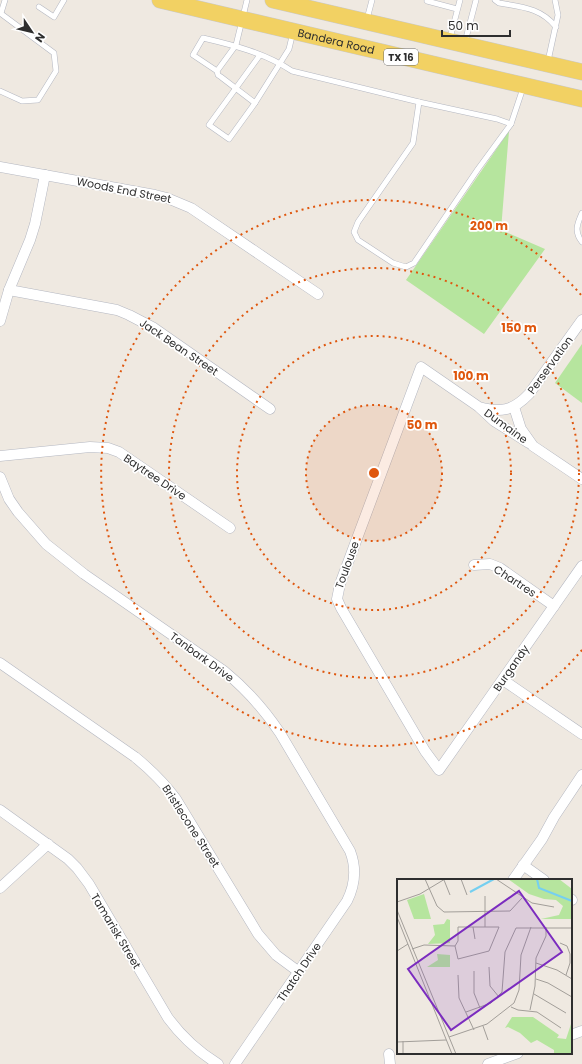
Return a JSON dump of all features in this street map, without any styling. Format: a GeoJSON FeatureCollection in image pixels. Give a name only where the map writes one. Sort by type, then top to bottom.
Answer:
{"type":"FeatureCollection","features":[{"type":"Feature","properties":{"kind":"main road","name":"Bandera Road"},"geometry":{"type":"LineString","coordinates":[[160,0],[582,99]]}},
{"type":"Feature","properties":{"kind":"main road","name":"TX 16"},"geometry":{"type":"LineString","coordinates":[[273,0],[321,8],[366,22],[582,72]]}},
{"type":"Feature","properties":{"kind":"street","name":"Woods End Street"},"geometry":{"type":"LineString","coordinates":[[0,167],[155,195],[180,202],[204,216],[318,294]]}},
{"type":"Feature","properties":{"kind":"street"},"geometry":{"type":"LineString","coordinates":[[0,321],[9,290],[30,240],[35,224],[44,175]]}},
{"type":"Feature","properties":{"kind":"street","name":"Jack Bean Street"},"geometry":{"type":"LineString","coordinates":[[9,290],[117,310],[129,315],[154,328],[270,409]]}},
{"type":"Feature","properties":{"kind":"street","name":"Perservation"},"geometry":{"type":"LineString","coordinates":[[514,407],[533,390],[582,320]]}},
{"type":"Feature","properties":{"kind":"street","name":"Dumaine"},"geometry":{"type":"LineString","coordinates":[[421,367],[479,407],[494,421],[582,479]]}},
{"type":"Feature","properties":{"kind":"street","name":"Toulouse"},"geometry":{"type":"LineString","coordinates":[[421,367],[340,584],[337,599],[340,608],[425,751],[439,770]]}},
{"type":"Feature","properties":{"kind":"street","name":"Dumaine"},"geometry":{"type":"LineString","coordinates":[[479,407],[498,410],[514,407],[520,429],[533,446]]}},
{"type":"Feature","properties":{"kind":"street","name":"Baytree Drive"},"geometry":{"type":"LineString","coordinates":[[0,456],[90,447],[108,448],[119,452],[230,528]]}},
{"type":"Feature","properties":{"kind":"street","name":"Tanbark Drive"},"geometry":{"type":"LineString","coordinates":[[0,477],[9,499],[18,512],[46,544],[84,574],[224,671],[256,700],[280,733],[350,851],[354,861],[355,876]]}},
{"type":"Feature","properties":{"kind":"street","name":"Chartres"},"geometry":{"type":"LineString","coordinates":[[474,565],[490,564],[500,568],[554,606]]}},
{"type":"Feature","properties":{"kind":"street","name":"Burgandy"},"geometry":{"type":"LineString","coordinates":[[439,770],[582,566]]}},
{"type":"Feature","properties":{"kind":"street","name":"Bristlecone Street"},"geometry":{"type":"LineString","coordinates":[[0,663],[136,757],[164,783],[176,799],[258,934],[276,955],[299,972]]}},
{"type":"Feature","properties":{"kind":"street"},"geometry":{"type":"LineString","coordinates":[[503,680],[582,734]]}},
{"type":"Feature","properties":{"kind":"street"},"geometry":{"type":"LineString","coordinates":[[514,879],[542,839],[554,817],[582,776]]}},
{"type":"Feature","properties":{"kind":"street","name":"Tamarisk Street"},"geometry":{"type":"LineString","coordinates":[[0,810],[48,844],[77,868],[89,884],[168,1018],[176,1029],[196,1049],[218,1064]]}},
{"type":"Feature","properties":{"kind":"street"},"geometry":{"type":"LineString","coordinates":[[0,888],[48,844]]}},
{"type":"Feature","properties":{"kind":"street"},"geometry":{"type":"LineString","coordinates":[[523,865],[543,879]]}},
{"type":"Feature","properties":{"kind":"street","name":"Thatch Drive"},"geometry":{"type":"LineString","coordinates":[[235,1064],[347,901],[352,892],[355,876]]}},
{"type":"Feature","properties":{"kind":"street"},"geometry":{"type":"LineString","coordinates":[[572,1035],[582,1031]]}},
{"type":"Feature","properties":{"kind":"street"},"geometry":{"type":"LineString","coordinates":[[488,1064],[515,1054]]}},
{"type":"Feature","properties":{"kind":"lane"},"geometry":{"type":"LineString","coordinates":[[0,91],[22,101],[38,100],[56,71],[54,53],[1,13],[5,0]]}},
{"type":"Feature","properties":{"kind":"lane"},"geometry":{"type":"LineString","coordinates":[[39,7],[54,17],[64,0]]}},
{"type":"Feature","properties":{"kind":"lane"},"geometry":{"type":"LineString","coordinates":[[217,71],[236,45],[246,0]]}},
{"type":"Feature","properties":{"kind":"lane"},"geometry":{"type":"LineString","coordinates":[[366,22],[372,0]]}},
{"type":"Feature","properties":{"kind":"lane"},"geometry":{"type":"LineString","coordinates":[[428,0],[458,9]]}},
{"type":"Feature","properties":{"kind":"lane"},"geometry":{"type":"LineString","coordinates":[[456,43],[460,0]]}},
{"type":"Feature","properties":{"kind":"lane"},"geometry":{"type":"LineString","coordinates":[[456,43],[476,0]]}},
{"type":"Feature","properties":{"kind":"lane"},"geometry":{"type":"LineString","coordinates":[[495,0],[499,3],[539,12],[549,18],[556,27]]}},
{"type":"Feature","properties":{"kind":"lane"},"geometry":{"type":"LineString","coordinates":[[548,64],[558,14],[555,0]]}},
{"type":"Feature","properties":{"kind":"lane"},"geometry":{"type":"LineString","coordinates":[[260,55],[209,125],[229,139],[289,49],[293,31]]}},
{"type":"Feature","properties":{"kind":"lane"},"geometry":{"type":"LineString","coordinates":[[255,102],[221,77],[217,71],[193,55],[203,38],[236,45],[280,63],[292,71],[511,124]]}},
{"type":"Feature","properties":{"kind":"lane"},"geometry":{"type":"LineString","coordinates":[[419,102],[413,143],[358,222],[354,232],[358,240],[393,263],[406,267],[414,263],[478,169],[511,124],[524,85]]}},
{"type":"Feature","properties":{"kind":"lane"},"geometry":{"type":"LineString","coordinates":[[582,213],[576,226],[579,238],[582,242]]}},
{"type":"Feature","properties":{"kind":"green space"},"geometry":{"type":"Polygon","coordinates":[[[509,131],[501,230],[545,249],[484,334],[406,280],[509,131]]]}},
{"type":"Feature","properties":{"kind":"green space"},"geometry":{"type":"Polygon","coordinates":[[[582,344],[582,403],[555,383],[582,344]]]}}]}
